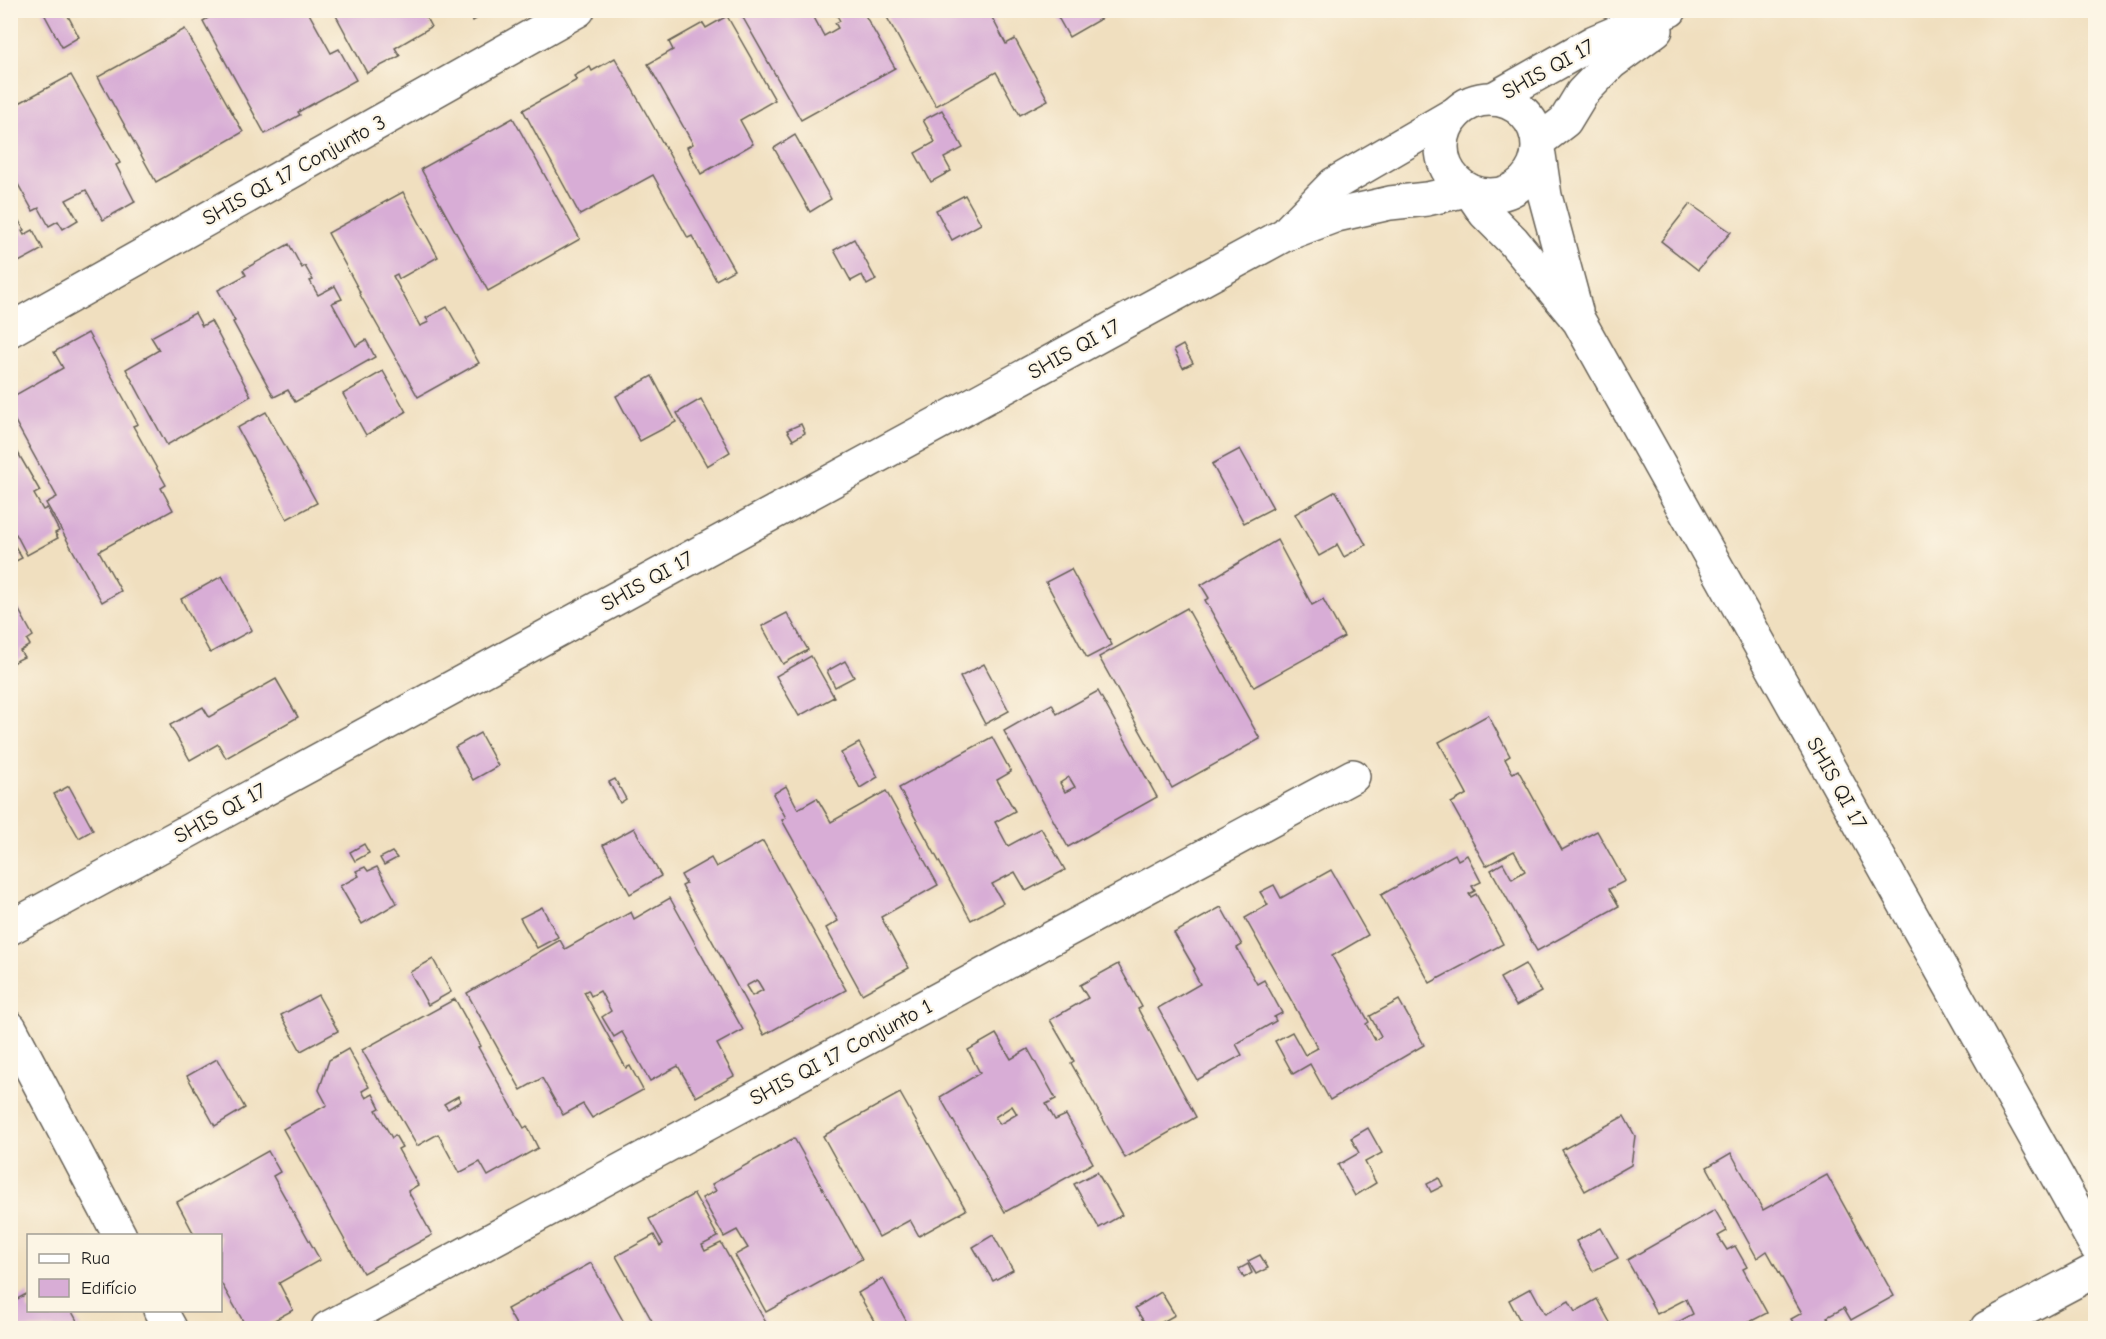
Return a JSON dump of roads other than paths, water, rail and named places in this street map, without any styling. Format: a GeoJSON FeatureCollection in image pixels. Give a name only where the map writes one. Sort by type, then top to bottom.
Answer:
{"type":"FeatureCollection","features":[{"type":"Feature","properties":{"kind":"street","name":"SHIS QI 17 Conjunto 3"},"geometry":{"type":"LineString","coordinates":[[10,330],[578,10]]}},
{"type":"Feature","properties":{"kind":"street","name":"SHIS QI 17"},"geometry":{"type":"LineString","coordinates":[[1493,99],[1594,42],[1670,10]]}},
{"type":"Feature","properties":{"kind":"street","name":"SHIS QI 17"},"geometry":{"type":"LineString","coordinates":[[1579,321],[1545,196],[1539,148],[1565,121],[1582,93],[1611,63],[1685,10]]}},
{"type":"Feature","properties":{"kind":"street"},"geometry":{"type":"LineString","coordinates":[[1493,99],[1518,108],[1528,117],[1535,128],[1539,148],[1530,176],[1513,190],[1491,196],[1469,191],[1455,181],[1447,169],[1442,154],[1447,125],[1456,113],[1473,102],[1493,99]]}},
{"type":"Feature","properties":{"kind":"street","name":"SHIS QI 17"},"geometry":{"type":"LineString","coordinates":[[1284,235],[1334,184],[1456,113]]}},
{"type":"Feature","properties":{"kind":"street","name":"SHIS QI 17"},"geometry":{"type":"LineString","coordinates":[[10,928],[1284,235],[1337,215],[1390,203],[1469,191],[1485,213],[1513,241],[1579,321],[2096,1246]]}},
{"type":"Feature","properties":{"kind":"street","name":"SHIS QI 17 Conjunto 1"},"geometry":{"type":"LineString","coordinates":[[328,1329],[1353,776]]}},
{"type":"Feature","properties":{"kind":"street"},"geometry":{"type":"LineString","coordinates":[[10,1028],[119,1234]]}},
{"type":"Feature","properties":{"kind":"street"},"geometry":{"type":"LineString","coordinates":[[1987,1329],[2096,1270]]}},
{"type":"Feature","properties":{"kind":"street"},"geometry":{"type":"LineString","coordinates":[[161,1312],[170,1329]]}}]}
